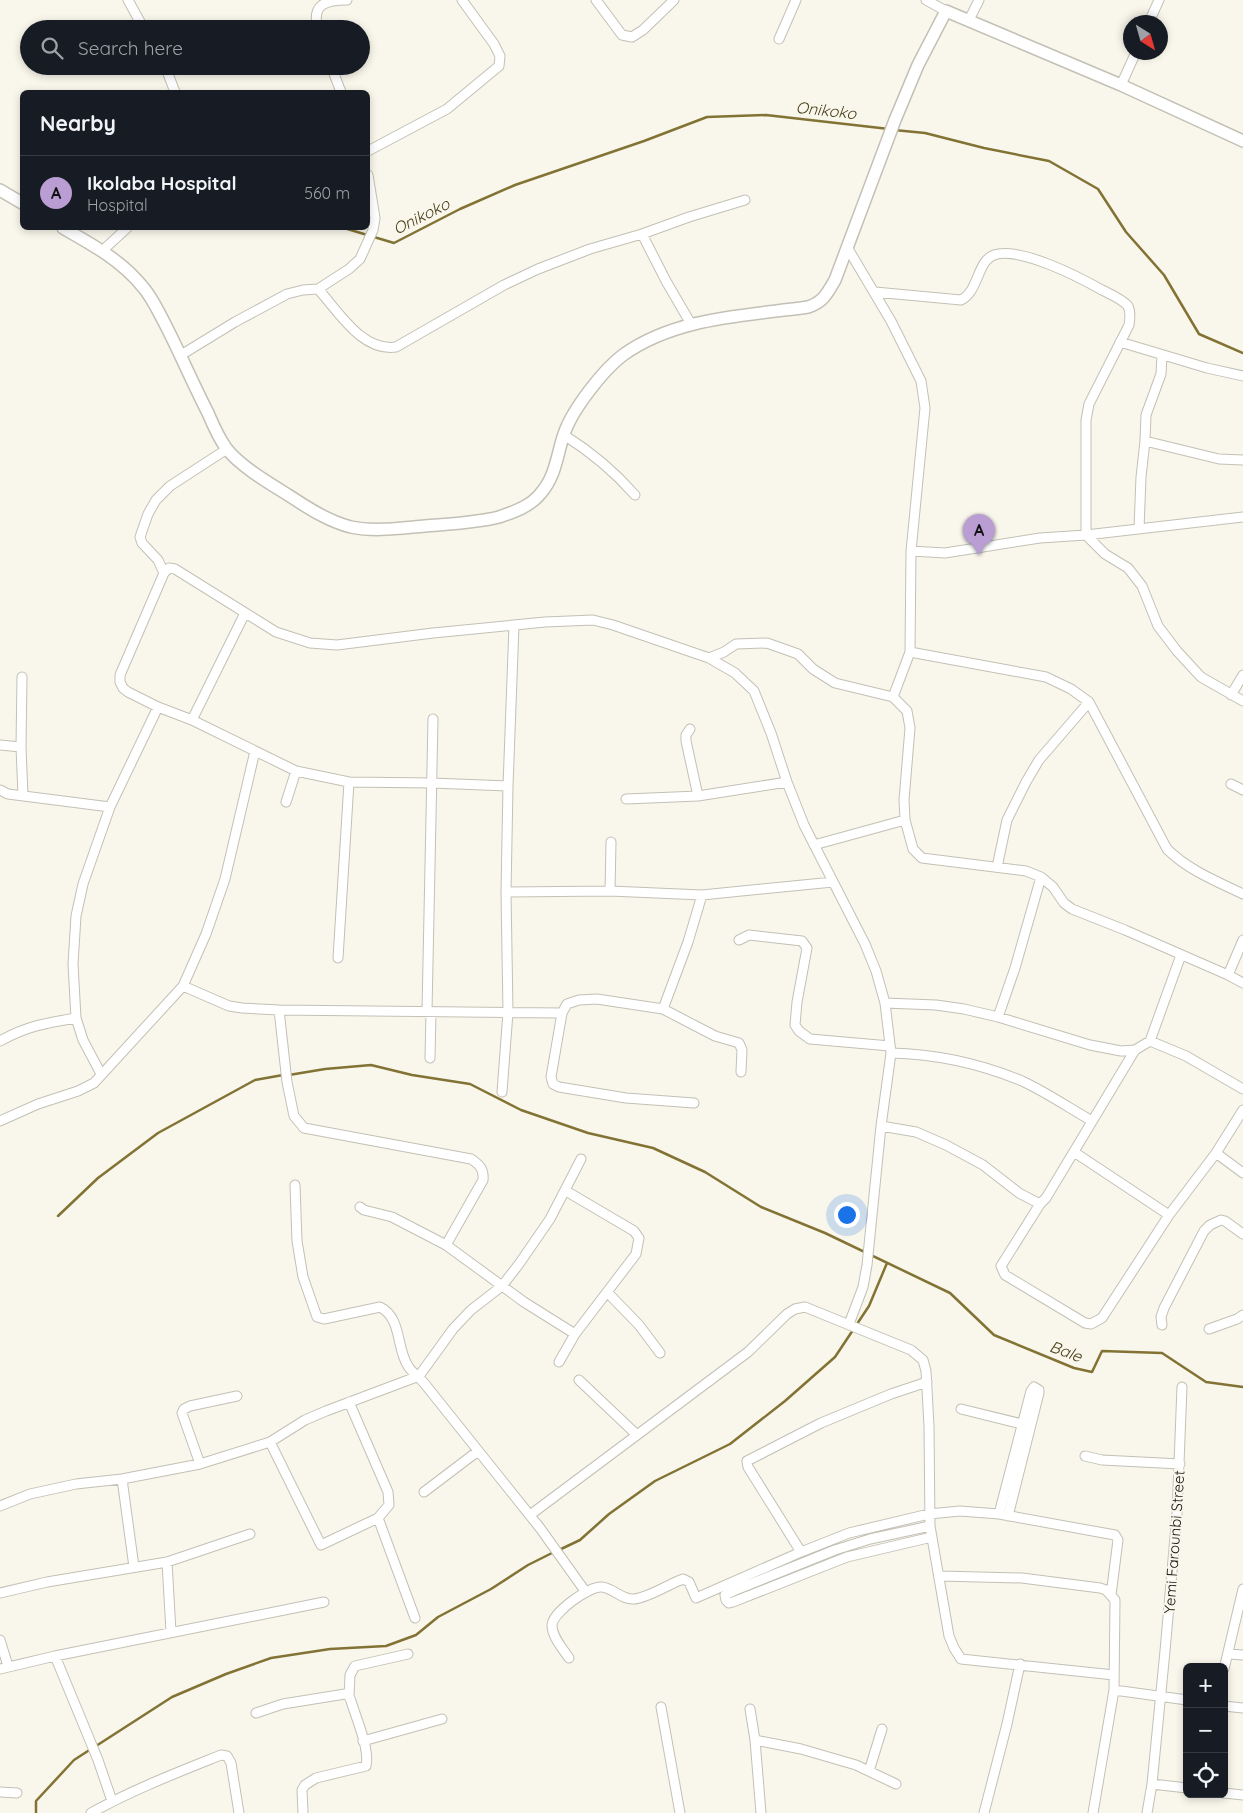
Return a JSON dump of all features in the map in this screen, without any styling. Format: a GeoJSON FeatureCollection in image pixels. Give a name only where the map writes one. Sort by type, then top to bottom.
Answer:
{"type":"FeatureCollection","features":[{"type":"Feature","properties":{"kind":"main road"},"geometry":{"type":"LineString","coordinates":[[66,230],[102,251],[128,270],[143,287],[156,307],[181,355],[191,380],[220,438],[234,457],[285,493],[330,520],[354,528],[381,529],[478,521],[497,517],[524,507],[534,501],[550,480],[564,435],[594,384],[621,357],[648,340],[691,324],[818,304],[826,296],[834,280],[895,120],[918,65],[946,10],[1121,85],[1243,141]]}},
{"type":"Feature","properties":{"kind":"main road"},"geometry":{"type":"LineString","coordinates":[[0,190],[20,202]]}},
{"type":"Feature","properties":{"kind":"street"},"geometry":{"type":"LineString","coordinates":[[128,0],[139,20]]}},
{"type":"Feature","properties":{"kind":"street"},"geometry":{"type":"LineString","coordinates":[[316,20],[318,8],[324,3],[347,0]]}},
{"type":"Feature","properties":{"kind":"street"},"geometry":{"type":"LineString","coordinates":[[370,150],[447,109],[499,66],[500,56],[494,44],[462,0]]}},
{"type":"Feature","properties":{"kind":"street"},"geometry":{"type":"LineString","coordinates":[[596,0],[622,35],[632,37],[643,30],[674,0]]}},
{"type":"Feature","properties":{"kind":"street"},"geometry":{"type":"LineString","coordinates":[[779,39],[796,0]]}},
{"type":"Feature","properties":{"kind":"street"},"geometry":{"type":"LineString","coordinates":[[926,0],[946,10]]}},
{"type":"Feature","properties":{"kind":"street"},"geometry":{"type":"LineString","coordinates":[[969,20],[978,0]]}},
{"type":"Feature","properties":{"kind":"street"},"geometry":{"type":"LineString","coordinates":[[1152,15],[1160,0]]}},
{"type":"Feature","properties":{"kind":"street"},"geometry":{"type":"LineString","coordinates":[[1121,85],[1132,60]]}},
{"type":"Feature","properties":{"kind":"street"},"geometry":{"type":"LineString","coordinates":[[169,75],[175,90]]}},
{"type":"Feature","properties":{"kind":"street"},"geometry":{"type":"LineString","coordinates":[[335,75],[340,90]]}},
{"type":"Feature","properties":{"kind":"street"},"geometry":{"type":"LineString","coordinates":[[181,355],[235,322],[287,294],[318,289],[349,269],[360,259],[373,230],[375,218],[370,187]]}},
{"type":"Feature","properties":{"kind":"street"},"geometry":{"type":"LineString","coordinates":[[318,289],[360,337],[378,347],[396,348],[504,284],[590,249],[745,200]]}},
{"type":"Feature","properties":{"kind":"street"},"geometry":{"type":"LineString","coordinates":[[102,251],[125,230]]}},
{"type":"Feature","properties":{"kind":"street"},"geometry":{"type":"LineString","coordinates":[[642,234],[691,324]]}},
{"type":"Feature","properties":{"kind":"street"},"geometry":{"type":"LineString","coordinates":[[847,248],[874,292],[921,381],[925,408],[911,551],[910,652],[894,697]]}},
{"type":"Feature","properties":{"kind":"street"},"geometry":{"type":"LineString","coordinates":[[874,292],[961,300],[972,289],[986,260],[991,256],[997,254],[1020,255],[1041,261],[1079,278],[1119,299],[1127,306],[1130,311],[1129,325],[1089,404],[1086,420],[1086,536],[1105,554],[1128,568],[1142,586],[1158,626],[1177,651],[1201,677],[1243,701]]}},
{"type":"Feature","properties":{"kind":"street"},"geometry":{"type":"LineString","coordinates":[[1120,342],[1207,368],[1243,376]]}},
{"type":"Feature","properties":{"kind":"street"},"geometry":{"type":"LineString","coordinates":[[1138,529],[1146,415],[1161,374],[1162,355]]}},
{"type":"Feature","properties":{"kind":"street"},"geometry":{"type":"LineString","coordinates":[[564,435],[610,468],[635,496]]}},
{"type":"Feature","properties":{"kind":"street"},"geometry":{"type":"LineString","coordinates":[[1145,441],[1219,459],[1243,460]]}},
{"type":"Feature","properties":{"kind":"street"},"geometry":{"type":"LineString","coordinates":[[164,572],[158,560],[147,550],[140,537],[148,514],[156,500],[170,486],[227,449]]}},
{"type":"Feature","properties":{"kind":"street"},"geometry":{"type":"LineString","coordinates":[[911,551],[945,552],[1040,538],[1086,536],[1243,516]]}},
{"type":"Feature","properties":{"kind":"street"},"geometry":{"type":"LineString","coordinates":[[508,786],[349,782],[296,771],[192,720],[158,708],[128,692],[120,682],[120,675],[164,572],[169,568],[175,569],[276,632],[310,643],[337,645],[514,625],[593,620],[613,624],[709,658],[735,673],[754,691],[804,825],[865,944],[876,971],[885,1003],[891,1049],[880,1126],[867,1265],[853,1326]]}},
{"type":"Feature","properties":{"kind":"street"},"geometry":{"type":"LineString","coordinates":[[192,720],[245,613]]}},
{"type":"Feature","properties":{"kind":"street"},"geometry":{"type":"LineString","coordinates":[[502,1092],[508,1012],[506,892],[514,625]]}},
{"type":"Feature","properties":{"kind":"street"},"geometry":{"type":"LineString","coordinates":[[709,658],[724,652],[736,644],[767,643],[798,654],[813,669],[835,683],[894,697],[906,711],[910,728],[904,800],[905,820],[913,849],[922,858],[1026,871],[1041,877],[1053,887],[1064,903],[1072,909],[1125,930],[1243,983]]}},
{"type":"Feature","properties":{"kind":"street"},"geometry":{"type":"LineString","coordinates":[[910,652],[1046,677],[1071,689],[1089,702],[1167,849],[1179,861],[1197,872],[1243,894]]}},
{"type":"Feature","properties":{"kind":"street"},"geometry":{"type":"LineString","coordinates":[[1232,695],[1243,675]]}},
{"type":"Feature","properties":{"kind":"street"},"geometry":{"type":"LineString","coordinates":[[22,678],[22,796]]}},
{"type":"Feature","properties":{"kind":"street"},"geometry":{"type":"LineString","coordinates":[[997,867],[1008,820],[1030,774],[1039,760],[1089,702]]}},
{"type":"Feature","properties":{"kind":"street"},"geometry":{"type":"LineString","coordinates":[[101,1074],[83,1040],[76,1018],[73,964],[76,916],[83,884],[110,807],[158,708]]}},
{"type":"Feature","properties":{"kind":"street"},"geometry":{"type":"LineString","coordinates":[[430,1058],[433,719]]}},
{"type":"Feature","properties":{"kind":"street"},"geometry":{"type":"LineString","coordinates":[[690,729],[686,735],[686,741],[698,796]]}},
{"type":"Feature","properties":{"kind":"street"},"geometry":{"type":"LineString","coordinates":[[0,745],[21,747]]}},
{"type":"Feature","properties":{"kind":"street"},"geometry":{"type":"LineString","coordinates":[[0,1120],[94,1083],[183,986],[206,934],[225,879],[255,751]]}},
{"type":"Feature","properties":{"kind":"street"},"geometry":{"type":"LineString","coordinates":[[286,802],[296,771]]}},
{"type":"Feature","properties":{"kind":"street"},"geometry":{"type":"LineString","coordinates":[[338,958],[349,782]]}},
{"type":"Feature","properties":{"kind":"street"},"geometry":{"type":"LineString","coordinates":[[626,798],[698,796],[787,782]]}},
{"type":"Feature","properties":{"kind":"street"},"geometry":{"type":"LineString","coordinates":[[1231,784],[1243,790]]}},
{"type":"Feature","properties":{"kind":"street"},"geometry":{"type":"LineString","coordinates":[[0,790],[8,794],[110,807]]}},
{"type":"Feature","properties":{"kind":"street"},"geometry":{"type":"LineString","coordinates":[[814,845],[905,820]]}},
{"type":"Feature","properties":{"kind":"street"},"geometry":{"type":"LineString","coordinates":[[610,891],[611,842]]}},
{"type":"Feature","properties":{"kind":"street"},"geometry":{"type":"LineString","coordinates":[[998,1017],[1015,968],[1041,877]]}},
{"type":"Feature","properties":{"kind":"street"},"geometry":{"type":"LineString","coordinates":[[506,892],[610,891],[702,895],[834,882]]}},
{"type":"Feature","properties":{"kind":"street"},"geometry":{"type":"LineString","coordinates":[[663,1009],[688,942],[702,895]]}},
{"type":"Feature","properties":{"kind":"street"},"geometry":{"type":"LineString","coordinates":[[739,940],[749,935],[802,941],[806,944],[807,948],[797,1002],[795,1025],[810,1039],[891,1049],[950,1059],[999,1073],[1023,1082],[1092,1121]]}},
{"type":"Feature","properties":{"kind":"street"},"geometry":{"type":"LineString","coordinates":[[1228,975],[1243,940]]}},
{"type":"Feature","properties":{"kind":"street"},"geometry":{"type":"LineString","coordinates":[[885,1003],[936,1005],[998,1017],[1090,1045],[1121,1051],[1135,1050],[1150,1041],[1181,955]]}},
{"type":"Feature","properties":{"kind":"street"},"geometry":{"type":"LineString","coordinates":[[183,986],[229,1006],[279,1010],[562,1013]]}},
{"type":"Feature","properties":{"kind":"street"},"geometry":{"type":"LineString","coordinates":[[694,1103],[626,1098],[559,1087],[553,1084],[551,1077],[562,1013],[566,1004],[579,1000],[597,999],[663,1009],[715,1036],[739,1044],[742,1050],[741,1072]]}},
{"type":"Feature","properties":{"kind":"street"},"geometry":{"type":"LineString","coordinates":[[279,1010],[287,1082],[294,1116],[304,1128],[471,1159],[480,1165],[484,1173],[483,1180],[446,1245]]}},
{"type":"Feature","properties":{"kind":"street"},"geometry":{"type":"LineString","coordinates":[[0,1040],[34,1025],[76,1018]]}},
{"type":"Feature","properties":{"kind":"street"},"geometry":{"type":"LineString","coordinates":[[1150,1041],[1186,1056],[1243,1089]]}},
{"type":"Feature","properties":{"kind":"street"},"geometry":{"type":"LineString","coordinates":[[1135,1050],[1046,1198],[1040,1204],[1001,1266],[1002,1272],[1077,1318],[1091,1324],[1102,1318],[1170,1215],[1216,1153],[1243,1110]]}},
{"type":"Feature","properties":{"kind":"street"},"geometry":{"type":"LineString","coordinates":[[880,1126],[916,1132],[946,1145],[983,1165],[1005,1184],[1040,1204]]}},
{"type":"Feature","properties":{"kind":"street"},"geometry":{"type":"LineString","coordinates":[[1074,1152],[1170,1215]]}},
{"type":"Feature","properties":{"kind":"street"},"geometry":{"type":"LineString","coordinates":[[1216,1153],[1243,1173]]}},
{"type":"Feature","properties":{"kind":"street"},"geometry":{"type":"LineString","coordinates":[[0,1506],[30,1494],[76,1484],[122,1479],[200,1464],[270,1442],[305,1420],[419,1376],[453,1329],[471,1310],[502,1286],[550,1219],[581,1159]]}},
{"type":"Feature","properties":{"kind":"street"},"geometry":{"type":"LineString","coordinates":[[295,1185],[297,1242],[303,1277],[318,1317],[324,1319],[380,1306],[385,1309],[394,1322],[407,1364],[419,1376],[530,1515],[585,1591]]}},
{"type":"Feature","properties":{"kind":"street"},"geometry":{"type":"LineString","coordinates":[[558,1362],[575,1334],[636,1254],[639,1238],[634,1230],[566,1191]]}},
{"type":"Feature","properties":{"kind":"street"},"geometry":{"type":"LineString","coordinates":[[360,1207],[364,1210],[392,1217],[446,1245],[524,1302],[575,1334]]}},
{"type":"Feature","properties":{"kind":"street"},"geometry":{"type":"LineString","coordinates":[[1162,1325],[1161,1317],[1164,1308],[1207,1228],[1221,1220],[1243,1234]]}},
{"type":"Feature","properties":{"kind":"street"},"geometry":{"type":"LineString","coordinates":[[607,1292],[639,1325],[660,1353]]}},
{"type":"Feature","properties":{"kind":"street"},"geometry":{"type":"LineString","coordinates":[[530,1515],[748,1352],[787,1314],[795,1309],[806,1307],[911,1350],[922,1360],[927,1382],[930,1526],[949,1636],[961,1658],[1114,1675]]}},
{"type":"Feature","properties":{"kind":"street"},"geometry":{"type":"LineString","coordinates":[[1209,1329],[1243,1316]]}},
{"type":"Feature","properties":{"kind":"street"},"geometry":{"type":"LineString","coordinates":[[579,1380],[637,1435]]}},
{"type":"Feature","properties":{"kind":"street"},"geometry":{"type":"LineString","coordinates":[[801,1552],[748,1467],[747,1461],[821,1423],[891,1394],[927,1382]]}},
{"type":"Feature","properties":{"kind":"street","name":"Yemi Farounbi Street"},"geometry":{"type":"LineString","coordinates":[[1147,1813],[1152,1784],[1177,1514],[1182,1387]]}},
{"type":"Feature","properties":{"kind":"street"},"geometry":{"type":"LineString","coordinates":[[200,1464],[182,1413],[184,1409],[237,1396]]}},
{"type":"Feature","properties":{"kind":"street"},"geometry":{"type":"LineString","coordinates":[[270,1442],[321,1545],[378,1518],[389,1505],[390,1499],[349,1402]]}},
{"type":"Feature","properties":{"kind":"street"},"geometry":{"type":"LineString","coordinates":[[960,1409],[990,1415],[1026,1426],[1003,1515]]}},
{"type":"Feature","properties":{"kind":"street"},"geometry":{"type":"LineString","coordinates":[[424,1492],[478,1451]]}},
{"type":"Feature","properties":{"kind":"street"},"geometry":{"type":"LineString","coordinates":[[1085,1456],[1109,1461],[1180,1464]]}},
{"type":"Feature","properties":{"kind":"street"},"geometry":{"type":"LineString","coordinates":[[122,1479],[134,1567]]}},
{"type":"Feature","properties":{"kind":"street"},"geometry":{"type":"LineString","coordinates":[[569,1658],[556,1638],[552,1626],[553,1619],[585,1591],[600,1587],[632,1599],[653,1593],[664,1586],[684,1579],[689,1582],[696,1598],[849,1533],[929,1514],[960,1512],[1003,1515],[1115,1535],[1118,1540],[1111,1595]]}},
{"type":"Feature","properties":{"kind":"street"},"geometry":{"type":"LineString","coordinates":[[378,1518],[415,1618]]}},
{"type":"Feature","properties":{"kind":"street"},"geometry":{"type":"LineString","coordinates":[[930,1526],[870,1539],[835,1550],[738,1589],[725,1595],[725,1598],[729,1603],[733,1602],[847,1557],[932,1537]]}},
{"type":"Feature","properties":{"kind":"street"},"geometry":{"type":"LineString","coordinates":[[0,1593],[47,1582],[168,1562],[250,1534]]}},
{"type":"Feature","properties":{"kind":"street"},"geometry":{"type":"LineString","coordinates":[[168,1562],[171,1632]]}},
{"type":"Feature","properties":{"kind":"street"},"geometry":{"type":"LineString","coordinates":[[940,1576],[1022,1578],[1100,1588],[1115,1600],[1114,1690],[1093,1813]]}},
{"type":"Feature","properties":{"kind":"street"},"geometry":{"type":"LineString","coordinates":[[1226,1663],[1243,1589]]}},
{"type":"Feature","properties":{"kind":"street"},"geometry":{"type":"LineString","coordinates":[[0,1640],[4,1667],[324,1602]]}},
{"type":"Feature","properties":{"kind":"street"},"geometry":{"type":"LineString","coordinates":[[303,1813],[302,1790],[310,1781],[366,1766],[367,1761],[363,1741],[349,1696],[350,1675],[355,1666],[408,1654]]}},
{"type":"Feature","properties":{"kind":"street"},"geometry":{"type":"LineString","coordinates":[[1229,1654],[1243,1655]]}},
{"type":"Feature","properties":{"kind":"street"},"geometry":{"type":"LineString","coordinates":[[55,1656],[98,1760],[112,1801]]}},
{"type":"Feature","properties":{"kind":"street"},"geometry":{"type":"LineString","coordinates":[[984,1813],[1020,1664]]}},
{"type":"Feature","properties":{"kind":"street"},"geometry":{"type":"LineString","coordinates":[[1114,1690],[1183,1699]]}},
{"type":"Feature","properties":{"kind":"street"},"geometry":{"type":"LineString","coordinates":[[256,1713],[283,1704],[345,1694],[349,1696]]}},
{"type":"Feature","properties":{"kind":"street"},"geometry":{"type":"LineString","coordinates":[[1228,1706],[1243,1708]]}},
{"type":"Feature","properties":{"kind":"street"},"geometry":{"type":"LineString","coordinates":[[661,1707],[680,1813]]}},
{"type":"Feature","properties":{"kind":"street"},"geometry":{"type":"LineString","coordinates":[[750,1709],[755,1740],[761,1813]]}},
{"type":"Feature","properties":{"kind":"street"},"geometry":{"type":"LineString","coordinates":[[363,1741],[442,1719]]}},
{"type":"Feature","properties":{"kind":"street"},"geometry":{"type":"LineString","coordinates":[[869,1771],[882,1729]]}},
{"type":"Feature","properties":{"kind":"street"},"geometry":{"type":"LineString","coordinates":[[755,1740],[801,1749],[856,1765],[896,1784]]}},
{"type":"Feature","properties":{"kind":"street"},"geometry":{"type":"LineString","coordinates":[[90,1813],[112,1801],[220,1755],[227,1756],[231,1763],[239,1813]]}},
{"type":"Feature","properties":{"kind":"street"},"geometry":{"type":"LineString","coordinates":[[1152,1784],[1183,1788]]}},
{"type":"Feature","properties":{"kind":"street"},"geometry":{"type":"LineString","coordinates":[[0,1792],[17,1793]]}},
{"type":"Feature","properties":{"kind":"street"},"geometry":{"type":"LineString","coordinates":[[1228,1793],[1243,1795]]}},
{"type":"Feature","properties":{"kind":"waterway","name":"Onikoko"},"geometry":{"type":"LineString","coordinates":[[351,230],[394,243],[460,209],[515,185],[644,141],[707,117],[766,115],[889,129]]}},
{"type":"Feature","properties":{"kind":"waterway","name":"Onikoko"},"geometry":{"type":"LineString","coordinates":[[894,130],[925,133],[984,148],[1049,161],[1098,189],[1126,232],[1164,275],[1199,334],[1243,353]]}},
{"type":"Feature","properties":{"kind":"waterway","name":"Bale"},"geometry":{"type":"LineString","coordinates":[[289,1075],[325,1069],[371,1065],[412,1075],[470,1084],[521,1110],[588,1133],[653,1148],[705,1172],[761,1207],[825,1233],[950,1293],[994,1335],[1074,1368],[1092,1372],[1102,1351],[1162,1353],[1206,1382],[1243,1387]]}},
{"type":"Feature","properties":{"kind":"waterway"},"geometry":{"type":"LineString","coordinates":[[58,1216],[98,1178],[158,1133],[255,1080],[283,1075]]}},
{"type":"Feature","properties":{"kind":"waterway"},"geometry":{"type":"LineString","coordinates":[[559,1550],[580,1540],[609,1514],[655,1481],[730,1444],[785,1401],[835,1357],[869,1306],[887,1263]]}},
{"type":"Feature","properties":{"kind":"waterway"},"geometry":{"type":"LineString","coordinates":[[96,1746],[172,1697],[226,1674],[271,1658],[330,1649],[386,1646],[416,1635],[438,1617],[554,1552]]}},
{"type":"Feature","properties":{"kind":"waterway"},"geometry":{"type":"LineString","coordinates":[[36,1813],[36,1801],[74,1760],[91,1749]]}},
{"type":"Feature","properties":{"kind":"place","name":"Ikolaba Hospital"},"geometry":{"type":"Point","coordinates":[979,555]}}]}
